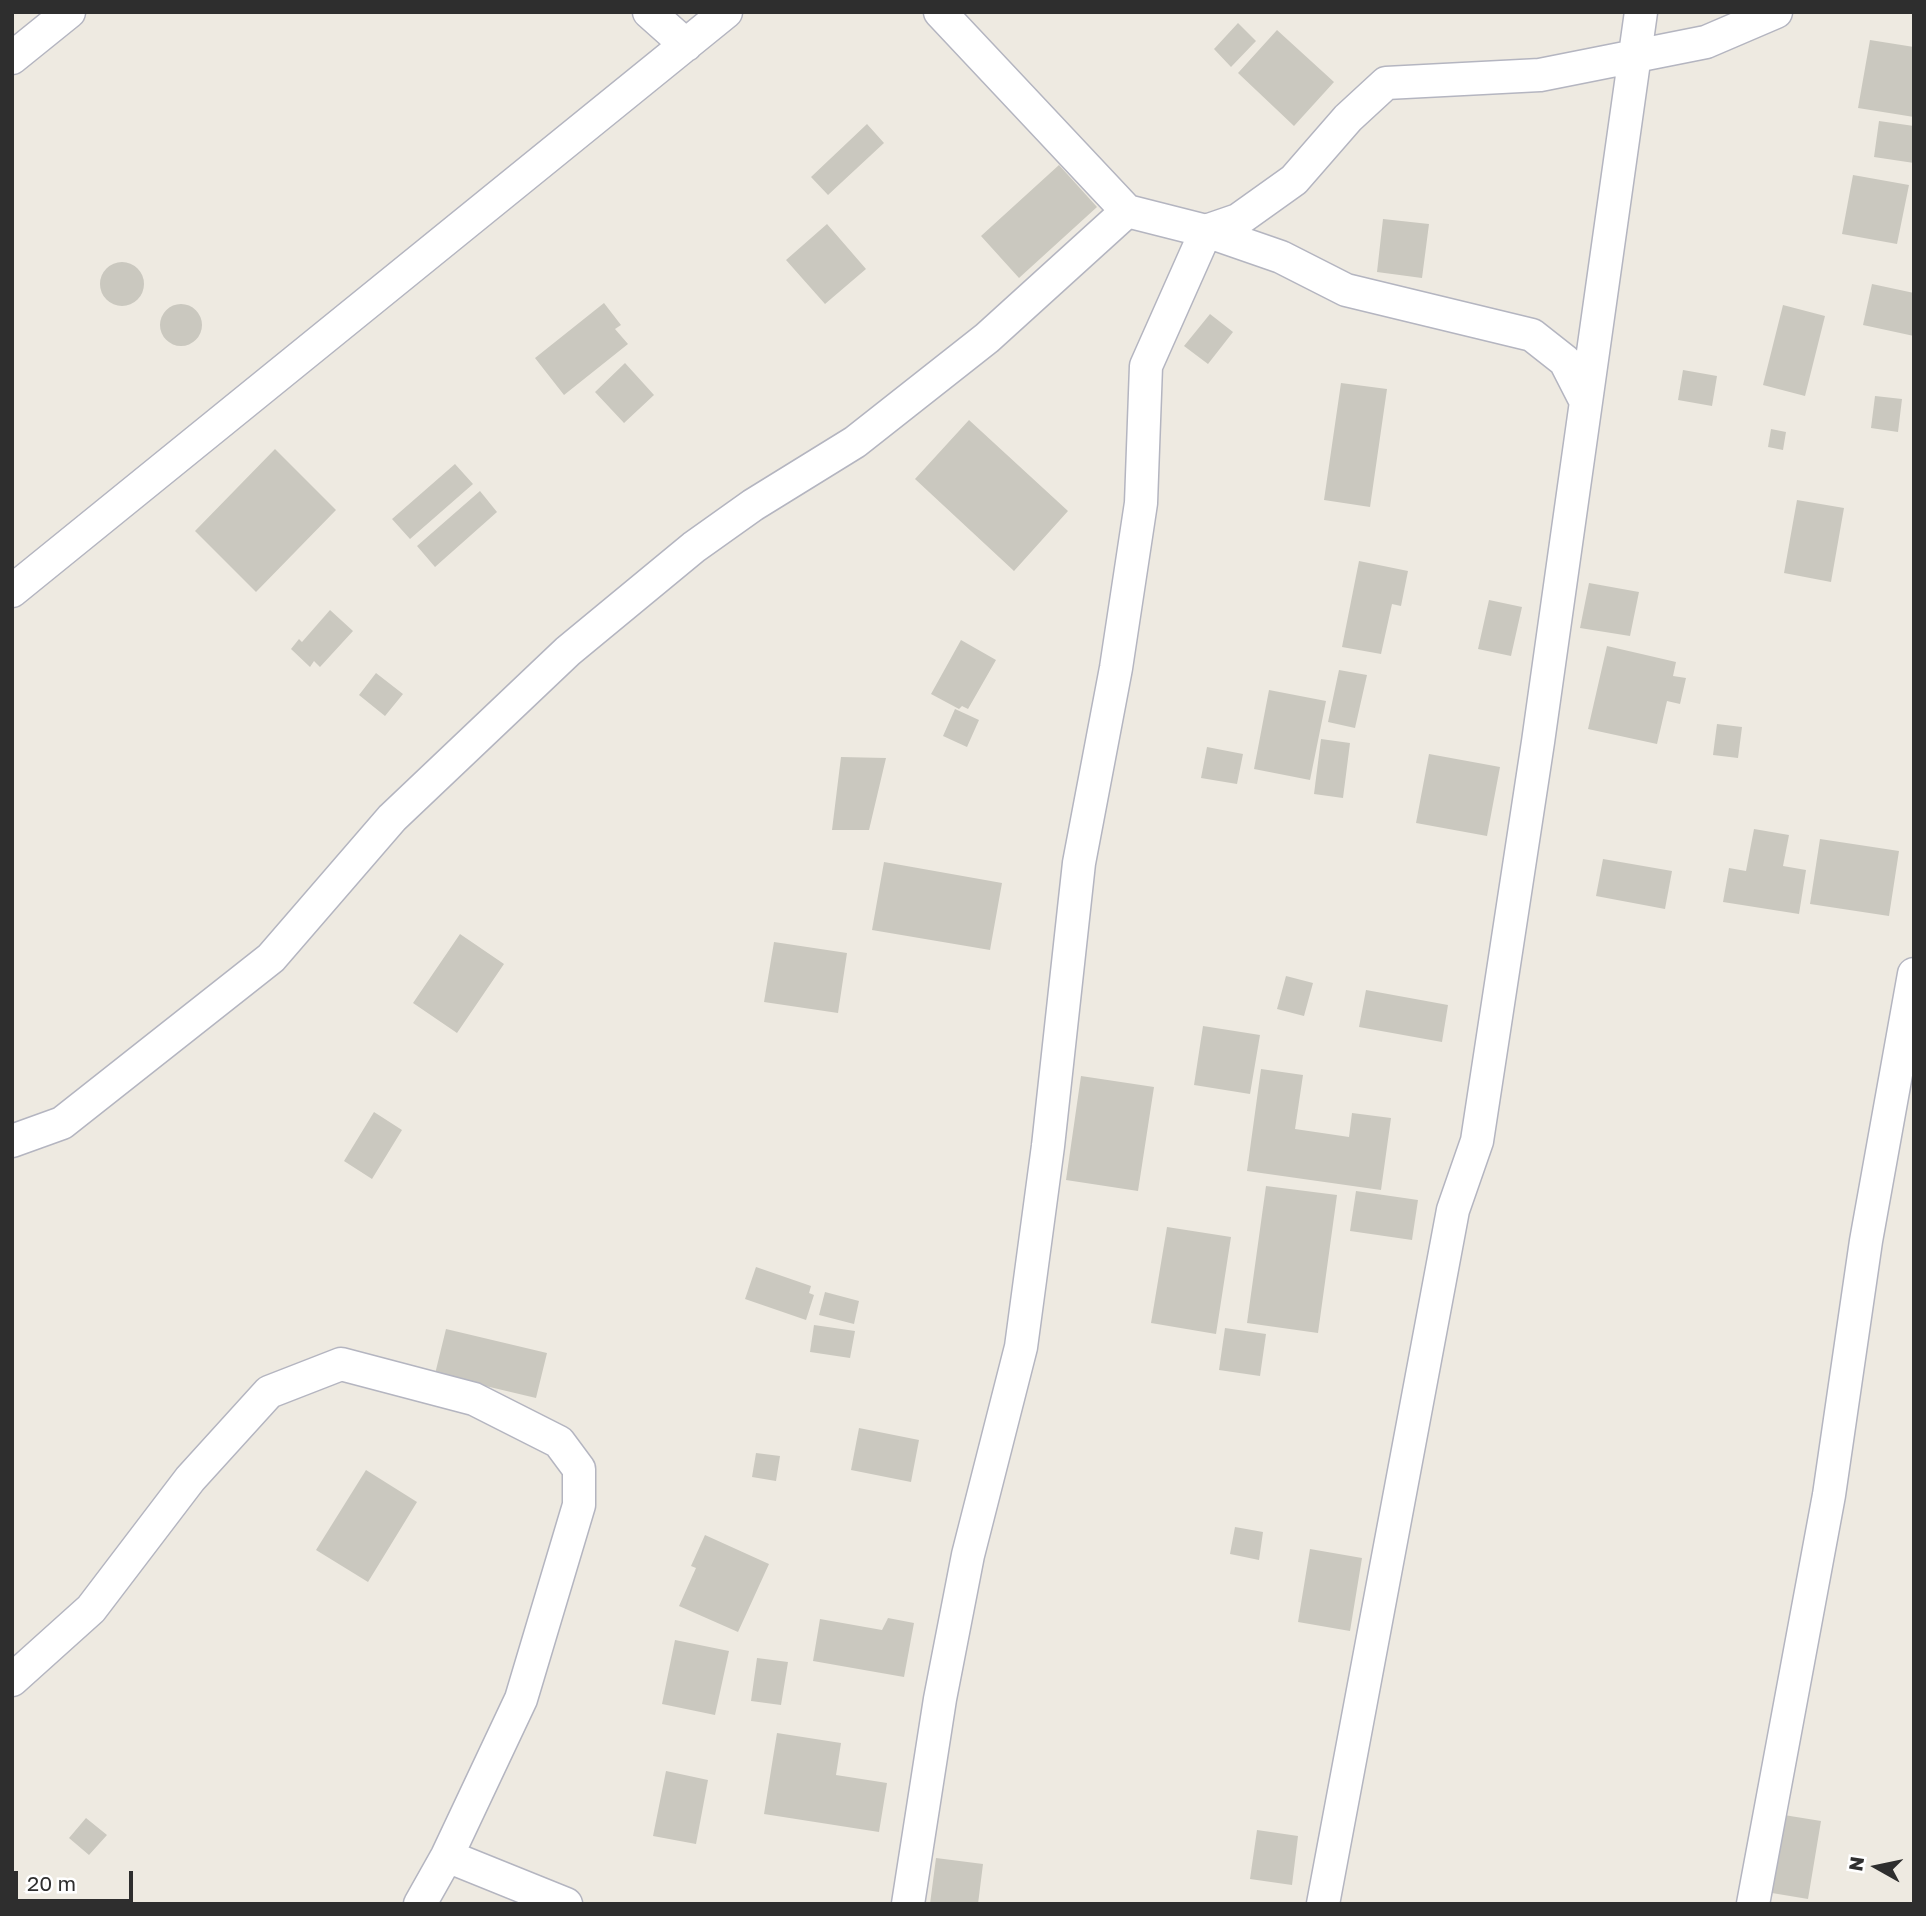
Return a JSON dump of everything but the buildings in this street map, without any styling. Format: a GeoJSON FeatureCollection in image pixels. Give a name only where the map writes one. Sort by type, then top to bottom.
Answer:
{"type":"FeatureCollection","features":[{"type":"Feature","properties":{"kind":"street"},"geometry":{"type":"LineString","coordinates":[[12,58],[69,12]]}},
{"type":"Feature","properties":{"kind":"street"},"geometry":{"type":"LineString","coordinates":[[649,12],[686,45]]}},
{"type":"Feature","properties":{"kind":"street"},"geometry":{"type":"LineString","coordinates":[[12,591],[726,12]]}},
{"type":"Feature","properties":{"kind":"street"},"geometry":{"type":"LineString","coordinates":[[940,12],[1127,211],[1206,231],[1281,257],[1346,290],[1532,335],[1565,362],[1585,400]]}},
{"type":"Feature","properties":{"kind":"street"},"geometry":{"type":"LineString","coordinates":[[1323,1904],[1453,1210],[1477,1141],[1641,12]]}},
{"type":"Feature","properties":{"kind":"street"},"geometry":{"type":"LineString","coordinates":[[908,1904],[940,1699],[968,1555],[1021,1347],[1048,1146],[1079,863],[1115,668],[1141,503],[1146,366],[1206,231],[1238,220],[1294,180],[1348,118],[1387,83],[1540,75],[1706,42],[1776,12]]}},
{"type":"Feature","properties":{"kind":"street"},"geometry":{"type":"LineString","coordinates":[[12,1141],[62,1123],[271,958],[392,818],[568,651],[694,547],[753,505],[855,442],[977,346],[1127,211]]}},
{"type":"Feature","properties":{"kind":"street"},"geometry":{"type":"LineString","coordinates":[[1753,1904],[1829,1495],[1866,1241],[1914,974]]}},
{"type":"Feature","properties":{"kind":"street"},"geometry":{"type":"LineString","coordinates":[[12,1680],[91,1609],[190,1479],[269,1392],[341,1364],[474,1399],[559,1442],[579,1469],[579,1505],[521,1699],[447,1856],[420,1904]]}},
{"type":"Feature","properties":{"kind":"street"},"geometry":{"type":"LineString","coordinates":[[447,1856],[566,1904]]}}]}
